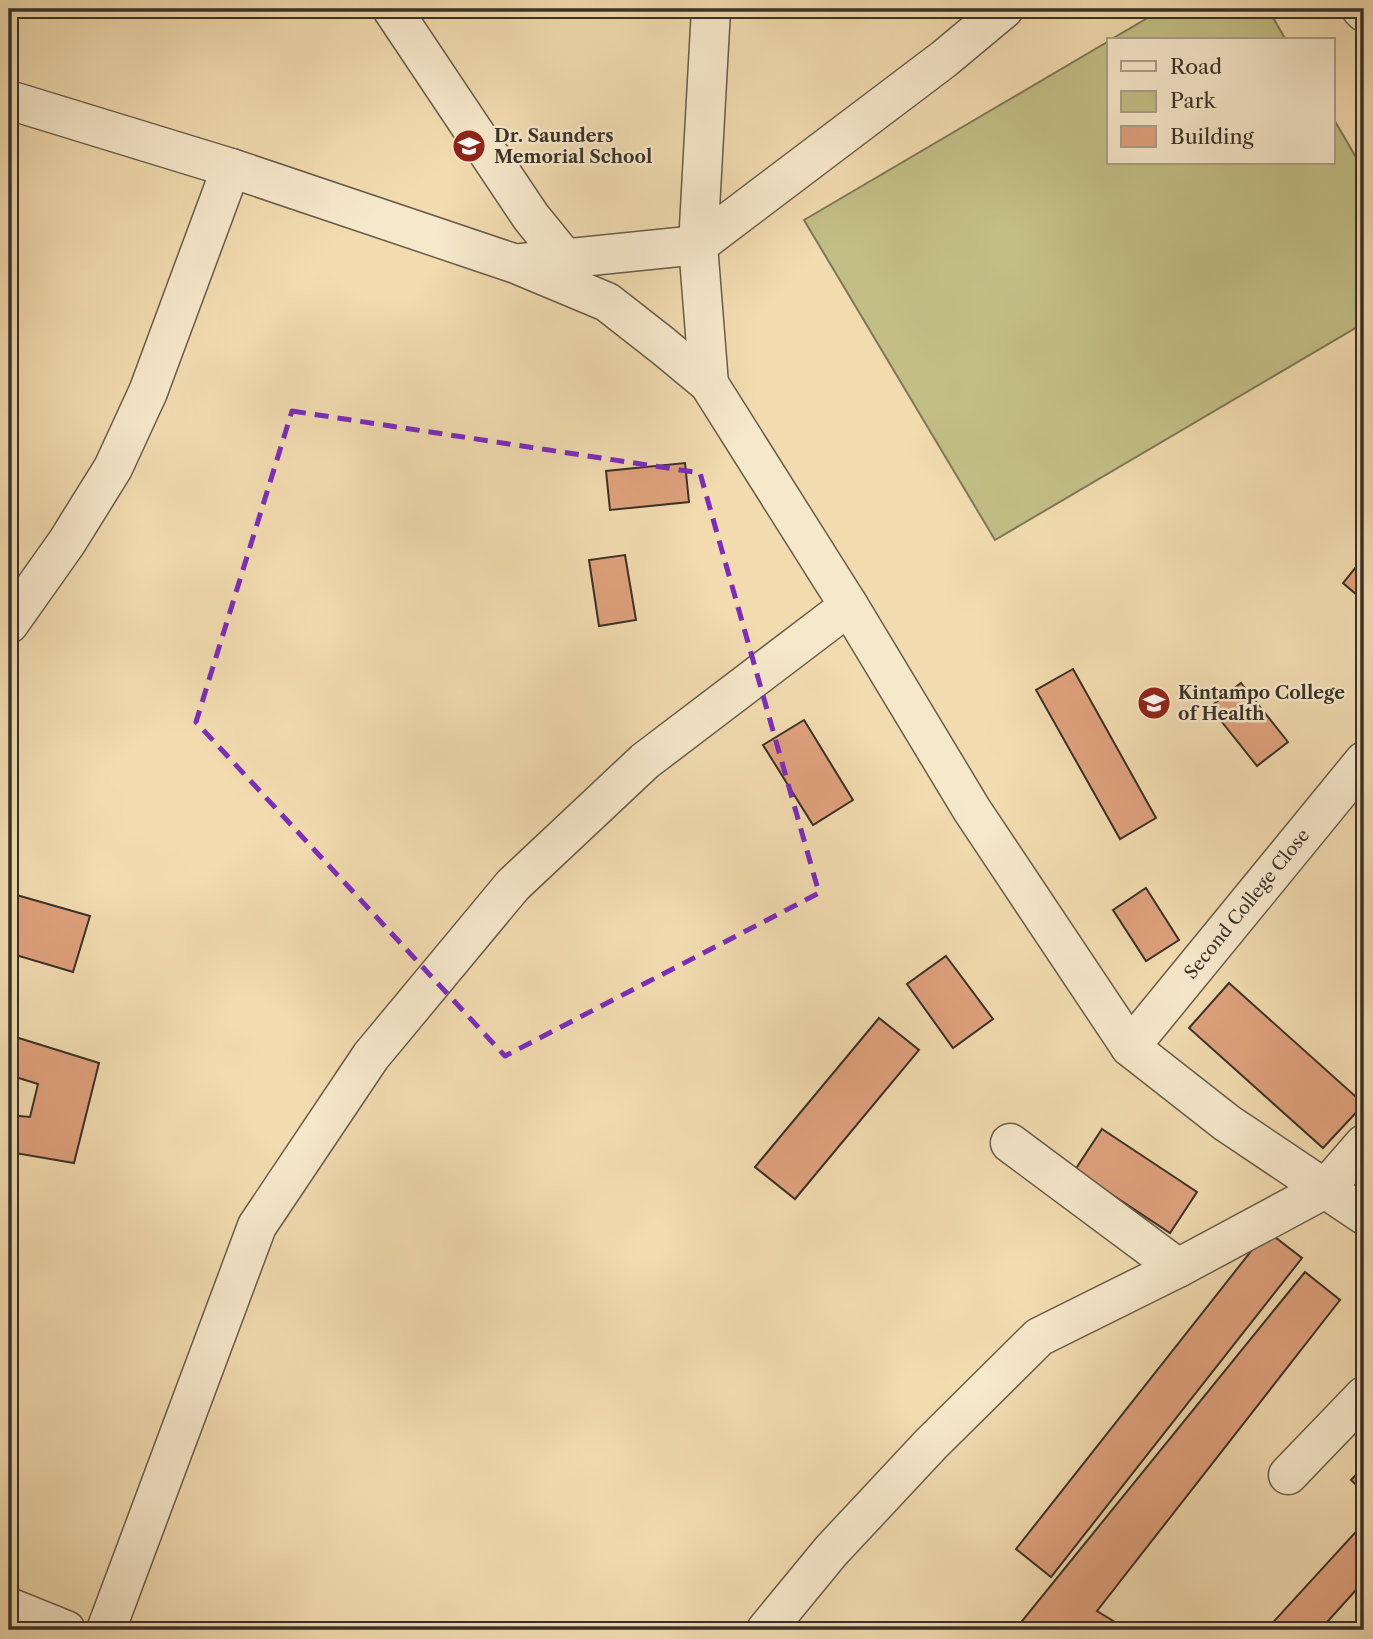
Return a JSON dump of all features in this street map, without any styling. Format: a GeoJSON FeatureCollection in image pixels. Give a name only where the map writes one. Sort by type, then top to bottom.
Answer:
{"type":"FeatureCollection","features":[{"type":"Feature","properties":{"kind":"street"},"geometry":{"type":"LineString","coordinates":[[392,9],[531,217],[566,260]]}},
{"type":"Feature","properties":{"kind":"street"},"geometry":{"type":"LineString","coordinates":[[709,384],[698,245],[711,9]]}},
{"type":"Feature","properties":{"kind":"street"},"geometry":{"type":"LineString","coordinates":[[516,264],[698,245],[944,59],[1004,9]]}},
{"type":"Feature","properties":{"kind":"street"},"geometry":{"type":"LineString","coordinates":[[9,100],[231,168],[516,264],[607,302],[709,384],[849,606],[972,810],[1130,1047],[1227,1123],[1364,1215]]}},
{"type":"Feature","properties":{"kind":"street"},"geometry":{"type":"LineString","coordinates":[[9,624],[113,468],[148,392],[231,168]]}},
{"type":"Feature","properties":{"kind":"street"},"geometry":{"type":"LineString","coordinates":[[106,1630],[257,1226],[371,1056],[513,885],[645,761],[849,606]]}},
{"type":"Feature","properties":{"kind":"street","name":"Second College Close"},"geometry":{"type":"LineString","coordinates":[[1130,1047],[1364,761]]}},
{"type":"Feature","properties":{"kind":"street"},"geometry":{"type":"LineString","coordinates":[[1010,1143],[1178,1268]]}},
{"type":"Feature","properties":{"kind":"street"},"geometry":{"type":"LineString","coordinates":[[766,1630],[831,1551],[930,1444],[1039,1337],[1178,1268],[1325,1189],[1364,1144]]}},
{"type":"Feature","properties":{"kind":"street"},"geometry":{"type":"LineString","coordinates":[[1288,1475],[1364,1396]]}},
{"type":"Feature","properties":{"kind":"street"},"geometry":{"type":"LineString","coordinates":[[9,1607],[66,1630]]}},
{"type":"Feature","properties":{"kind":"highlighted area"},"geometry":{"type":"Polygon","coordinates":[[[292,411],[700,473],[819,893],[505,1056],[196,722],[292,411]]]}},
{"type":"Feature","properties":{"kind":"green space"},"geometry":{"type":"Polygon","coordinates":[[[1163,9],[1268,9],[1285,38],[1113,38],[1163,9]]]}},
{"type":"Feature","properties":{"kind":"green space"},"geometry":{"type":"Polygon","coordinates":[[[1107,42],[1107,164],[1334,164],[1334,120],[1364,171],[1364,323],[995,540],[804,220],[1107,42]]]}},
{"type":"Feature","properties":{"kind":"building"},"geometry":{"type":"Polygon","coordinates":[[[685,463],[689,502],[610,510],[606,471],[685,463]]]}},
{"type":"Feature","properties":{"kind":"building"},"geometry":{"type":"Polygon","coordinates":[[[625,555],[636,620],[599,626],[589,560],[625,555]]]}},
{"type":"Feature","properties":{"kind":"building"},"geometry":{"type":"Polygon","coordinates":[[[1364,557],[1364,601],[1343,583],[1364,557]]]}},
{"type":"Feature","properties":{"kind":"building"},"geometry":{"type":"Polygon","coordinates":[[[1073,669],[1156,818],[1120,839],[1036,690],[1073,669]]]}},
{"type":"Feature","properties":{"kind":"building"},"geometry":{"type":"Polygon","coordinates":[[[1241,683],[1288,742],[1257,766],[1210,707],[1241,683]]]}},
{"type":"Feature","properties":{"kind":"building"},"geometry":{"type":"Polygon","coordinates":[[[804,720],[853,800],[813,825],[763,745],[804,720]]]}},
{"type":"Feature","properties":{"kind":"building"},"geometry":{"type":"Polygon","coordinates":[[[1146,888],[1179,940],[1146,961],[1113,910],[1146,888]]]}},
{"type":"Feature","properties":{"kind":"building"},"geometry":{"type":"Polygon","coordinates":[[[13,894],[90,916],[73,972],[9,953],[9,910],[13,894]]]}},
{"type":"Feature","properties":{"kind":"building"},"geometry":{"type":"Polygon","coordinates":[[[946,956],[993,1019],[953,1048],[907,984],[946,956]]]}},
{"type":"Feature","properties":{"kind":"building"},"geometry":{"type":"Polygon","coordinates":[[[1229,983],[1364,1104],[1323,1148],[1189,1028],[1229,983]]]}},
{"type":"Feature","properties":{"kind":"building"},"geometry":{"type":"Polygon","coordinates":[[[879,1018],[919,1050],[795,1199],[755,1167],[879,1018]]]}},
{"type":"Feature","properties":{"kind":"building"},"geometry":{"type":"Polygon","coordinates":[[[9,1035],[99,1063],[74,1163],[9,1152],[9,1115],[30,1117],[38,1084],[9,1075],[9,1035]]]}},
{"type":"Feature","properties":{"kind":"building"},"geometry":{"type":"Polygon","coordinates":[[[1102,1129],[1197,1192],[1170,1233],[1075,1170],[1102,1129]]]}},
{"type":"Feature","properties":{"kind":"building"},"geometry":{"type":"Polygon","coordinates":[[[1267,1231],[1302,1258],[1051,1577],[1016,1549],[1267,1231]]]}},
{"type":"Feature","properties":{"kind":"building"},"geometry":{"type":"Polygon","coordinates":[[[1305,1272],[1340,1300],[1097,1611],[1128,1630],[1024,1630],[1018,1626],[1305,1272]]]}},
{"type":"Feature","properties":{"kind":"building"},"geometry":{"type":"Polygon","coordinates":[[[1364,1466],[1364,1492],[1351,1480],[1364,1466]]]}},
{"type":"Feature","properties":{"kind":"building"},"geometry":{"type":"Polygon","coordinates":[[[1364,1523],[1364,1581],[1320,1630],[1266,1630],[1364,1523]]]}},
{"type":"Feature","properties":{"kind":"place","name":"Dr. Saunders Memorial School"},"geometry":{"type":"Point","coordinates":[469,146]}},
{"type":"Feature","properties":{"kind":"place","name":"Kintampo College of Health"},"geometry":{"type":"Point","coordinates":[1154,703]}}]}
